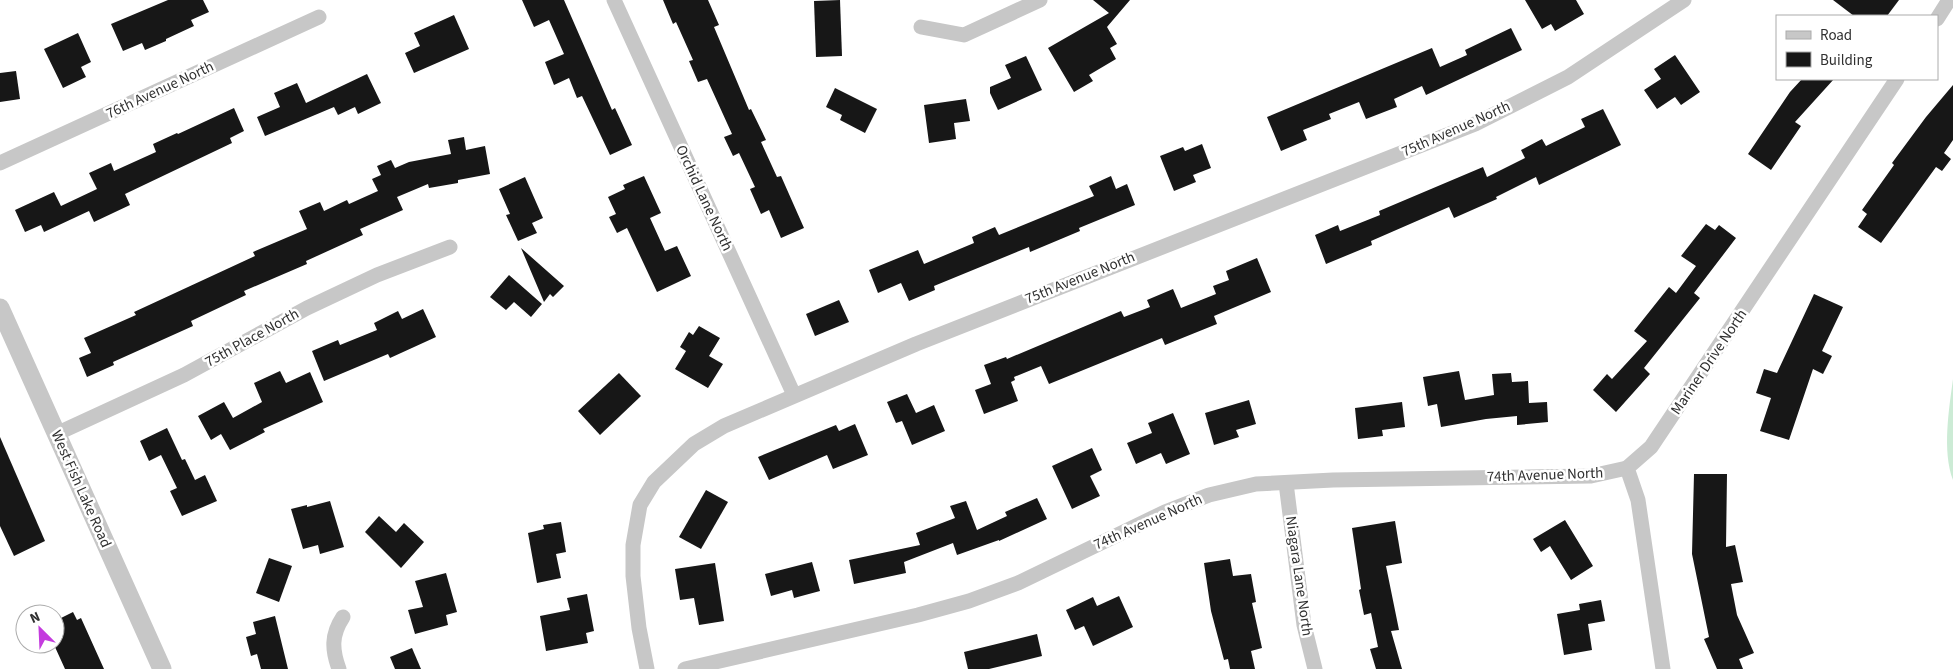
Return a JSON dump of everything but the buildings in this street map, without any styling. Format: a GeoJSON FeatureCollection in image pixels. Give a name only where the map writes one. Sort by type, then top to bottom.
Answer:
{"type":"FeatureCollection","features":[{"type":"Feature","properties":{"kind":"street","name":"Orchid Lane North"},"geometry":{"type":"LineString","coordinates":[[614,0],[794,395]]}},
{"type":"Feature","properties":{"kind":"street"},"geometry":{"type":"LineString","coordinates":[[921,27],[964,35],[1040,0]]}},
{"type":"Feature","properties":{"kind":"street","name":"75th Avenue North"},"geometry":{"type":"LineString","coordinates":[[647,669],[639,628],[633,576],[632,545],[640,505],[654,482],[694,444],[724,426],[916,344],[1475,124],[1568,77],[1684,0]]}},
{"type":"Feature","properties":{"kind":"street"},"geometry":{"type":"LineString","coordinates":[[1938,17],[1949,0]]}},
{"type":"Feature","properties":{"kind":"street","name":"76th Avenue North"},"geometry":{"type":"LineString","coordinates":[[0,164],[319,17]]}},
{"type":"Feature","properties":{"kind":"street","name":"Mariner Drive North"},"geometry":{"type":"LineString","coordinates":[[1627,468],[1651,447],[1896,80]]}},
{"type":"Feature","properties":{"kind":"street","name":"75th Place North"},"geometry":{"type":"LineString","coordinates":[[56,434],[184,375],[307,308],[377,275],[450,247]]}},
{"type":"Feature","properties":{"kind":"street","name":"West Fish Lake Road"},"geometry":{"type":"LineString","coordinates":[[0,308],[162,669]]}},
{"type":"Feature","properties":{"kind":"street"},"geometry":{"type":"LineString","coordinates":[[1627,468],[1638,500],[1663,669]]}},
{"type":"Feature","properties":{"kind":"street","name":"74th Avenue North"},"geometry":{"type":"LineString","coordinates":[[684,669],[918,615],[969,601],[1018,583],[1165,512],[1209,495],[1256,484],[1333,480],[1591,476],[1627,468]]}},
{"type":"Feature","properties":{"kind":"street","name":"Niagara Lane North"},"geometry":{"type":"LineString","coordinates":[[1286,483],[1304,625],[1315,669]]}},
{"type":"Feature","properties":{"kind":"street"},"geometry":{"type":"LineString","coordinates":[[339,669],[333,638],[337,627],[344,618]]}},
{"type":"Feature","properties":{"kind":"shaded area"},"geometry":{"type":"Polygon","coordinates":[[[1953,379],[1953,480],[1947,443],[1948,416],[1953,379]]]}}]}
